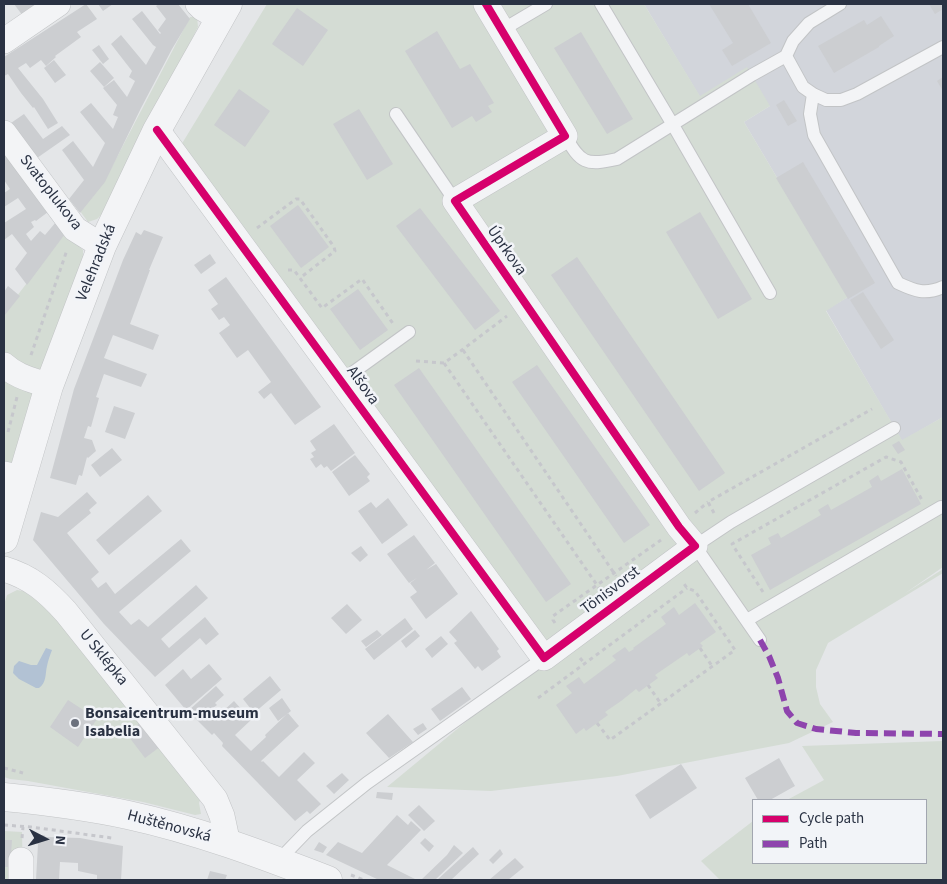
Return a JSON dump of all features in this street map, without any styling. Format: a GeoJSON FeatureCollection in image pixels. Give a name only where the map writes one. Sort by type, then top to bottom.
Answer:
{"type":"FeatureCollection","features":[{"type":"Feature","properties":{"kind":"street"},"geometry":{"type":"LineString","coordinates":[[4,41],[58,4]]}},
{"type":"Feature","properties":{"kind":"street"},"geometry":{"type":"LineString","coordinates":[[455,202],[565,136],[486,4]]}},
{"type":"Feature","properties":{"kind":"street","name":"Velehradská"},"geometry":{"type":"LineString","coordinates":[[4,538],[12,476],[49,386],[102,246],[215,9]]}},
{"type":"Feature","properties":{"kind":"street","name":"Alšova"},"geometry":{"type":"LineString","coordinates":[[157,130],[544,658]]}},
{"type":"Feature","properties":{"kind":"street","name":"Svatoplukova"},"geometry":{"type":"LineString","coordinates":[[4,133],[75,229],[102,246]]}},
{"type":"Feature","properties":{"kind":"street","name":"Úprkova"},"geometry":{"type":"LineString","coordinates":[[455,202],[679,527],[695,546]]}},
{"type":"Feature","properties":{"kind":"street"},"geometry":{"type":"LineString","coordinates":[[14,371],[49,386]]}},
{"type":"Feature","properties":{"kind":"street","name":"Tönisvorst"},"geometry":{"type":"LineString","coordinates":[[544,658],[695,546]]}},
{"type":"Feature","properties":{"kind":"street","name":"U Sklépka"},"geometry":{"type":"LineString","coordinates":[[4,568],[28,578],[41,587],[66,612],[215,798],[222,816],[228,844]]}},
{"type":"Feature","properties":{"kind":"street","name":"Huštěnovská"},"geometry":{"type":"LineString","coordinates":[[4,797],[78,806],[128,815],[228,844],[328,880]]}},
{"type":"Feature","properties":{"kind":"lane"},"geometry":{"type":"LineString","coordinates":[[502,30],[546,4]]}},
{"type":"Feature","properties":{"kind":"lane"},"geometry":{"type":"LineString","coordinates":[[601,4],[770,293]]}},
{"type":"Feature","properties":{"kind":"lane"},"geometry":{"type":"LineString","coordinates":[[565,136],[580,158],[588,161],[604,162],[617,159],[786,56],[793,41],[809,23],[840,4]]}},
{"type":"Feature","properties":{"kind":"lane"},"geometry":{"type":"LineString","coordinates":[[786,56],[803,87],[826,100],[841,100],[858,94],[943,47]]}},
{"type":"Feature","properties":{"kind":"lane"},"geometry":{"type":"LineString","coordinates":[[813,94],[810,114],[814,135],[898,283],[912,290],[926,292],[943,287]]}},
{"type":"Feature","properties":{"kind":"lane"},"geometry":{"type":"LineString","coordinates":[[396,114],[455,202]]}},
{"type":"Feature","properties":{"kind":"lane"},"geometry":{"type":"LineString","coordinates":[[341,381],[409,332]]}},
{"type":"Feature","properties":{"kind":"lane"},"geometry":{"type":"LineString","coordinates":[[760,640],[695,546],[731,522],[894,428]]}},
{"type":"Feature","properties":{"kind":"lane"},"geometry":{"type":"LineString","coordinates":[[747,620],[935,510]]}},
{"type":"Feature","properties":{"kind":"lane"},"geometry":{"type":"LineString","coordinates":[[278,861],[307,831],[367,783],[544,658]]}},
{"type":"Feature","properties":{"kind":"path"},"geometry":{"type":"LineString","coordinates":[[252,231],[300,199],[335,251],[300,278]]}},
{"type":"Feature","properties":{"kind":"path"},"geometry":{"type":"LineString","coordinates":[[286,270],[294,270],[322,308],[362,279],[395,326]]}},
{"type":"Feature","properties":{"kind":"path"},"geometry":{"type":"LineString","coordinates":[[416,361],[444,362],[525,302]]}},
{"type":"Feature","properties":{"kind":"path"},"geometry":{"type":"LineString","coordinates":[[463,350],[616,576]]}},
{"type":"Feature","properties":{"kind":"path"},"geometry":{"type":"LineString","coordinates":[[444,362],[599,588]]}},
{"type":"Feature","properties":{"kind":"path"},"geometry":{"type":"LineString","coordinates":[[8,433],[18,391],[14,371]]}},
{"type":"Feature","properties":{"kind":"path"},"geometry":{"type":"LineString","coordinates":[[718,519],[708,502],[872,409]]}},
{"type":"Feature","properties":{"kind":"path"},"geometry":{"type":"LineString","coordinates":[[772,606],[732,544],[886,457],[900,462],[935,510]]}},
{"type":"Feature","properties":{"kind":"path"},"geometry":{"type":"LineString","coordinates":[[597,723],[610,740],[735,650],[696,592],[687,588],[677,575]]}},
{"type":"Feature","properties":{"kind":"path"},"geometry":{"type":"LineString","coordinates":[[538,698],[687,588]]}},
{"type":"Feature","properties":{"kind":"path"},"geometry":{"type":"LineString","coordinates":[[700,648],[712,666]]}},
{"type":"Feature","properties":{"kind":"path"},"geometry":{"type":"LineString","coordinates":[[648,685],[661,704]]}},
{"type":"Feature","properties":{"kind":"path"},"geometry":{"type":"LineString","coordinates":[[4,825],[116,839]]}},
{"type":"Feature","properties":{"kind":"shaded area"},"geometry":{"type":"Polygon","coordinates":[[[267,4],[644,4],[700,96],[747,67],[770,106],[744,122],[848,297],[826,311],[902,440],[943,417],[943,567],[904,594],[943,569],[943,573],[828,643],[816,670],[816,687],[820,704],[833,722],[789,743],[617,776],[491,791],[387,787],[543,658],[175,155],[267,4]]]}},
{"type":"Feature","properties":{"kind":"shaded area"},"geometry":{"type":"Polygon","coordinates":[[[644,4],[943,4],[943,417],[902,441],[826,310],[848,297],[744,122],[770,106],[700,97],[644,4]]]}},
{"type":"Feature","properties":{"kind":"shaded area"},"geometry":{"type":"Polygon","coordinates":[[[190,17],[197,17],[198,27],[103,213],[97,219],[88,222],[80,211],[105,180],[190,17]]]}},
{"type":"Feature","properties":{"kind":"shaded area"},"geometry":{"type":"Polygon","coordinates":[[[65,233],[83,250],[83,264],[4,486],[4,313],[65,233]]]}},
{"type":"Feature","properties":{"kind":"shaded area"},"geometry":{"type":"Polygon","coordinates":[[[17,590],[28,592],[42,601],[202,795],[199,803],[201,814],[195,815],[143,802],[4,777],[4,605],[7,595],[17,590]]]}},
{"type":"Feature","properties":{"kind":"shaded area"},"geometry":{"type":"Polygon","coordinates":[[[943,741],[943,880],[720,880],[701,861],[752,822],[752,864],[927,864],[927,799],[789,799],[824,780],[802,746],[943,741]]]}},
{"type":"Feature","properties":{"kind":"shaded area"},"geometry":{"type":"Polygon","coordinates":[[[4,831],[22,832],[23,880],[4,880],[4,831]]]}},
{"type":"Feature","properties":{"kind":"water"},"geometry":{"type":"Polygon","coordinates":[[[46,648],[52,650],[47,664],[45,681],[42,686],[36,688],[19,679],[13,673],[14,666],[19,661],[37,665],[46,648]]]}},
{"type":"Feature","properties":{"kind":"building"},"geometry":{"type":"Polygon","coordinates":[[[14,4],[41,4],[23,16],[14,4]]]}},
{"type":"Feature","properties":{"kind":"building"},"geometry":{"type":"Polygon","coordinates":[[[86,4],[97,19],[77,32],[81,37],[55,56],[46,66],[41,60],[30,68],[26,63],[18,68],[43,99],[58,123],[48,129],[34,107],[21,93],[8,74],[4,76],[4,57],[86,4]]]}},
{"type":"Feature","properties":{"kind":"building"},"geometry":{"type":"Polygon","coordinates":[[[98,4],[113,4],[103,11],[98,4]]]}},
{"type":"Feature","properties":{"kind":"building"},"geometry":{"type":"Polygon","coordinates":[[[159,4],[178,4],[190,19],[141,108],[105,182],[80,213],[69,199],[84,180],[62,150],[73,141],[93,167],[105,143],[80,112],[91,103],[113,129],[118,117],[113,115],[117,105],[103,88],[114,80],[127,97],[135,81],[129,77],[132,71],[111,44],[121,35],[146,65],[156,47],[132,19],[142,11],[160,34],[158,30],[166,19],[156,6],[159,4]]]}},
{"type":"Feature","properties":{"kind":"building"},"geometry":{"type":"Polygon","coordinates":[[[709,4],[748,4],[771,43],[732,66],[722,50],[733,43],[709,4]]]}},
{"type":"Feature","properties":{"kind":"building"},"geometry":{"type":"Polygon","coordinates":[[[929,4],[943,4],[943,9],[935,14],[929,4]]]}},
{"type":"Feature","properties":{"kind":"building"},"geometry":{"type":"Polygon","coordinates":[[[297,8],[328,30],[303,66],[272,44],[297,8]]]}},
{"type":"Feature","properties":{"kind":"building"},"geometry":{"type":"Polygon","coordinates":[[[881,16],[894,36],[834,73],[818,46],[864,20],[867,25],[881,16]]]}},
{"type":"Feature","properties":{"kind":"building"},"geometry":{"type":"Polygon","coordinates":[[[437,31],[460,69],[470,64],[494,103],[488,106],[492,112],[476,122],[472,116],[452,128],[405,51],[437,31]]]}},
{"type":"Feature","properties":{"kind":"building"},"geometry":{"type":"Polygon","coordinates":[[[581,32],[633,119],[607,134],[554,48],[581,32]]]}},
{"type":"Feature","properties":{"kind":"building"},"geometry":{"type":"Polygon","coordinates":[[[99,45],[109,59],[103,64],[92,50],[99,45]]]}},
{"type":"Feature","properties":{"kind":"building"},"geometry":{"type":"Polygon","coordinates":[[[54,60],[66,75],[55,83],[44,68],[54,60]]]}},
{"type":"Feature","properties":{"kind":"building"},"geometry":{"type":"Polygon","coordinates":[[[100,62],[114,78],[104,87],[90,71],[100,62]]]}},
{"type":"Feature","properties":{"kind":"building"},"geometry":{"type":"Polygon","coordinates":[[[943,77],[943,91],[937,81],[943,77]]]}},
{"type":"Feature","properties":{"kind":"building"},"geometry":{"type":"Polygon","coordinates":[[[239,89],[270,111],[245,147],[214,125],[239,89]]]}},
{"type":"Feature","properties":{"kind":"building"},"geometry":{"type":"Polygon","coordinates":[[[784,100],[797,121],[788,126],[776,105],[784,100]]]}},
{"type":"Feature","properties":{"kind":"building"},"geometry":{"type":"Polygon","coordinates":[[[359,109],[393,164],[367,180],[333,124],[359,109]]]}},
{"type":"Feature","properties":{"kind":"building"},"geometry":{"type":"Polygon","coordinates":[[[24,114],[43,139],[62,126],[70,135],[37,158],[11,123],[24,114]]]}},
{"type":"Feature","properties":{"kind":"building"},"geometry":{"type":"Polygon","coordinates":[[[4,154],[48,212],[36,221],[31,222],[34,227],[26,234],[31,241],[40,231],[45,235],[56,222],[65,234],[27,285],[15,269],[27,253],[12,234],[4,240],[4,223],[26,209],[18,198],[4,207],[4,193],[10,189],[4,180],[4,154]]]}},
{"type":"Feature","properties":{"kind":"building"},"geometry":{"type":"Polygon","coordinates":[[[803,162],[875,283],[848,299],[776,178],[803,162]]]}},
{"type":"Feature","properties":{"kind":"building"},"geometry":{"type":"Polygon","coordinates":[[[298,205],[329,247],[301,268],[270,226],[298,205]]]}},
{"type":"Feature","properties":{"kind":"building"},"geometry":{"type":"Polygon","coordinates":[[[420,208],[500,311],[475,330],[396,226],[420,208]]]}},
{"type":"Feature","properties":{"kind":"building"},"geometry":{"type":"Polygon","coordinates":[[[700,212],[752,299],[718,319],[666,232],[700,212]]]}},
{"type":"Feature","properties":{"kind":"building"},"geometry":{"type":"Polygon","coordinates":[[[144,230],[163,237],[130,324],[159,335],[153,350],[113,335],[104,358],[147,374],[141,387],[104,374],[96,397],[99,398],[91,427],[88,426],[84,438],[92,440],[96,451],[87,457],[82,476],[79,475],[76,485],[50,478],[74,389],[123,260],[136,232],[141,235],[144,230]]]}},
{"type":"Feature","properties":{"kind":"building"},"geometry":{"type":"Polygon","coordinates":[[[210,254],[216,263],[201,274],[194,265],[210,254]]]}},
{"type":"Feature","properties":{"kind":"building"},"geometry":{"type":"Polygon","coordinates":[[[577,257],[725,473],[699,491],[551,275],[577,257]]]}},
{"type":"Feature","properties":{"kind":"building"},"geometry":{"type":"Polygon","coordinates":[[[226,277],[321,407],[295,425],[271,393],[264,399],[258,392],[271,382],[248,350],[237,358],[219,333],[230,325],[224,317],[219,320],[211,309],[218,304],[208,290],[226,277]]]}},
{"type":"Feature","properties":{"kind":"building"},"geometry":{"type":"Polygon","coordinates":[[[8,286],[20,296],[4,316],[4,292],[8,286]]]}},
{"type":"Feature","properties":{"kind":"building"},"geometry":{"type":"Polygon","coordinates":[[[358,289],[388,330],[360,350],[330,309],[358,289]]]}},
{"type":"Feature","properties":{"kind":"building"},"geometry":{"type":"Polygon","coordinates":[[[863,292],[894,340],[881,349],[850,300],[863,292]]]}},
{"type":"Feature","properties":{"kind":"building"},"geometry":{"type":"Polygon","coordinates":[[[537,365],[650,525],[624,543],[512,382],[537,365]]]}},
{"type":"Feature","properties":{"kind":"building"},"geometry":{"type":"Polygon","coordinates":[[[419,368],[571,584],[546,602],[394,385],[419,368]]]}},
{"type":"Feature","properties":{"kind":"building"},"geometry":{"type":"Polygon","coordinates":[[[114,406],[135,413],[125,439],[105,432],[114,406]]]}},
{"type":"Feature","properties":{"kind":"building"},"geometry":{"type":"Polygon","coordinates":[[[334,424],[355,453],[331,471],[327,466],[324,468],[321,464],[316,468],[310,459],[314,457],[311,453],[316,450],[310,441],[334,424]]]}},
{"type":"Feature","properties":{"kind":"building"},"geometry":{"type":"Polygon","coordinates":[[[899,441],[905,450],[898,454],[892,445],[899,441]]]}},
{"type":"Feature","properties":{"kind":"building"},"geometry":{"type":"Polygon","coordinates":[[[112,448],[122,460],[100,477],[91,465],[112,448]]]}},
{"type":"Feature","properties":{"kind":"building"},"geometry":{"type":"Polygon","coordinates":[[[355,455],[370,474],[367,477],[370,481],[349,496],[332,472],[355,455]]]}},
{"type":"Feature","properties":{"kind":"building"},"geometry":{"type":"Polygon","coordinates":[[[902,469],[921,504],[770,590],[751,555],[771,544],[768,538],[778,533],[781,538],[821,515],[818,510],[828,504],[831,510],[872,487],[869,481],[878,475],[881,481],[902,469]]]}},
{"type":"Feature","properties":{"kind":"building"},"geometry":{"type":"Polygon","coordinates":[[[87,492],[97,503],[89,510],[91,513],[67,533],[99,572],[91,579],[98,588],[106,582],[115,594],[181,539],[191,551],[119,612],[131,625],[139,619],[148,627],[196,585],[208,598],[161,639],[169,648],[205,617],[219,634],[206,645],[200,638],[155,677],[104,624],[33,540],[41,512],[58,517],[87,492]]]}},
{"type":"Feature","properties":{"kind":"building"},"geometry":{"type":"Polygon","coordinates":[[[148,495],[162,511],[109,555],[96,540],[148,495]]]}},
{"type":"Feature","properties":{"kind":"building"},"geometry":{"type":"Polygon","coordinates":[[[388,498],[408,525],[382,544],[358,511],[371,502],[376,508],[388,498]]]}},
{"type":"Feature","properties":{"kind":"building"},"geometry":{"type":"Polygon","coordinates":[[[414,535],[435,563],[426,570],[436,564],[458,594],[426,619],[410,597],[417,592],[410,583],[417,578],[409,583],[387,554],[414,535]]]}},
{"type":"Feature","properties":{"kind":"building"},"geometry":{"type":"Polygon","coordinates":[[[361,546],[368,555],[360,562],[351,553],[361,546]]]}},
{"type":"Feature","properties":{"kind":"building"},"geometry":{"type":"Polygon","coordinates":[[[695,603],[716,632],[700,643],[703,646],[689,656],[687,653],[655,675],[658,678],[639,692],[636,689],[605,712],[608,715],[586,731],[584,728],[576,734],[556,705],[572,693],[566,686],[579,677],[584,684],[616,660],[612,656],[625,647],[629,652],[666,624],[661,617],[674,607],[679,615],[695,603]]]}},
{"type":"Feature","properties":{"kind":"building"},"geometry":{"type":"Polygon","coordinates":[[[347,604],[362,620],[346,634],[331,618],[347,604]]]}},
{"type":"Feature","properties":{"kind":"building"},"geometry":{"type":"Polygon","coordinates":[[[471,611],[499,649],[497,651],[501,657],[482,671],[478,666],[475,669],[454,643],[457,641],[449,632],[471,611]]]}},
{"type":"Feature","properties":{"kind":"building"},"geometry":{"type":"Polygon","coordinates":[[[405,618],[413,629],[374,660],[365,649],[405,618]]]}},
{"type":"Feature","properties":{"kind":"building"},"geometry":{"type":"Polygon","coordinates":[[[377,630],[382,635],[366,647],[361,641],[377,630]]]}},
{"type":"Feature","properties":{"kind":"building"},"geometry":{"type":"Polygon","coordinates":[[[415,630],[420,636],[406,648],[401,641],[415,630]]]}},
{"type":"Feature","properties":{"kind":"building"},"geometry":{"type":"Polygon","coordinates":[[[441,636],[448,644],[432,658],[425,649],[441,636]]]}},
{"type":"Feature","properties":{"kind":"building"},"geometry":{"type":"Polygon","coordinates":[[[209,664],[222,679],[186,710],[165,685],[183,669],[191,679],[209,664]]]}},
{"type":"Feature","properties":{"kind":"building"},"geometry":{"type":"Polygon","coordinates":[[[270,676],[281,690],[254,713],[243,699],[270,676]]]}},
{"type":"Feature","properties":{"kind":"building"},"geometry":{"type":"Polygon","coordinates":[[[216,686],[224,695],[215,703],[217,705],[213,708],[220,714],[234,701],[251,720],[235,735],[251,751],[288,713],[299,726],[261,761],[279,777],[304,752],[315,763],[297,780],[321,804],[310,814],[307,811],[295,821],[222,746],[223,743],[214,733],[212,735],[188,711],[216,686]]]}},
{"type":"Feature","properties":{"kind":"building"},"geometry":{"type":"Polygon","coordinates":[[[462,687],[471,699],[440,721],[431,709],[462,687]]]}},
{"type":"Feature","properties":{"kind":"building"},"geometry":{"type":"Polygon","coordinates":[[[282,698],[291,711],[278,721],[269,708],[282,698]]]}},
{"type":"Feature","properties":{"kind":"building"},"geometry":{"type":"Polygon","coordinates":[[[68,700],[97,719],[78,747],[50,727],[68,700]]]}},
{"type":"Feature","properties":{"kind":"building"},"geometry":{"type":"Polygon","coordinates":[[[388,714],[413,742],[389,758],[366,733],[388,714]]]}},
{"type":"Feature","properties":{"kind":"building"},"geometry":{"type":"Polygon","coordinates":[[[143,721],[161,746],[145,758],[126,733],[143,721]]]}},
{"type":"Feature","properties":{"kind":"building"},"geometry":{"type":"Polygon","coordinates":[[[423,723],[427,729],[418,735],[413,729],[423,723]]]}},
{"type":"Feature","properties":{"kind":"building"},"geometry":{"type":"Polygon","coordinates":[[[779,758],[795,786],[772,799],[757,799],[745,778],[779,758]]]}},
{"type":"Feature","properties":{"kind":"building"},"geometry":{"type":"Polygon","coordinates":[[[681,764],[697,788],[650,819],[635,795],[681,764]]]}},
{"type":"Feature","properties":{"kind":"building"},"geometry":{"type":"Polygon","coordinates":[[[342,773],[349,780],[334,794],[326,786],[342,773]]]}},
{"type":"Feature","properties":{"kind":"building"},"geometry":{"type":"Polygon","coordinates":[[[377,792],[393,793],[392,800],[376,798],[377,792]]]}},
{"type":"Feature","properties":{"kind":"building"},"geometry":{"type":"Polygon","coordinates":[[[419,805],[435,821],[424,831],[408,815],[419,805]]]}},
{"type":"Feature","properties":{"kind":"building"},"geometry":{"type":"Polygon","coordinates":[[[397,815],[408,825],[411,821],[421,830],[387,865],[417,880],[379,880],[326,855],[338,842],[362,853],[397,815]]]}},
{"type":"Feature","properties":{"kind":"building"},"geometry":{"type":"Polygon","coordinates":[[[40,835],[46,837],[80,838],[123,846],[121,880],[97,880],[97,875],[78,871],[78,863],[60,862],[59,880],[36,880],[38,844],[36,843],[36,838],[40,835]]]}},
{"type":"Feature","properties":{"kind":"building"},"geometry":{"type":"Polygon","coordinates":[[[425,838],[434,846],[429,852],[420,843],[425,838]]]}},
{"type":"Feature","properties":{"kind":"building"},"geometry":{"type":"Polygon","coordinates":[[[4,840],[12,840],[10,867],[4,867],[4,840]]]}},
{"type":"Feature","properties":{"kind":"building"},"geometry":{"type":"Polygon","coordinates":[[[319,842],[327,847],[323,853],[314,850],[319,842]]]}},
{"type":"Feature","properties":{"kind":"building"},"geometry":{"type":"Polygon","coordinates":[[[454,845],[463,853],[435,880],[421,880],[447,855],[454,845]]]}},
{"type":"Feature","properties":{"kind":"building"},"geometry":{"type":"Polygon","coordinates":[[[473,847],[479,854],[451,880],[437,880],[473,847]]]}},
{"type":"Feature","properties":{"kind":"building"},"geometry":{"type":"Polygon","coordinates":[[[500,849],[503,854],[493,864],[489,860],[500,849]]]}},
{"type":"Feature","properties":{"kind":"building"},"geometry":{"type":"Polygon","coordinates":[[[515,858],[524,867],[508,880],[489,880],[515,858]]]}},
{"type":"Feature","properties":{"kind":"building"},"geometry":{"type":"Polygon","coordinates":[[[210,871],[227,875],[225,880],[207,880],[210,871]]]}},
{"type":"Feature","properties":{"kind":"marked path"},"geometry":{"type":"LineString","coordinates":[[760,640],[778,678],[787,711],[797,723],[816,729],[856,733],[943,734]]}},
{"type":"Feature","properties":{"kind":"cycle path"},"geometry":{"type":"LineString","coordinates":[[157,130],[544,658],[695,546],[679,527],[455,201],[565,136],[486,4]]}},
{"type":"Feature","properties":{"kind":"place","name":"Bonsaicentrum-museum Isabelia"},"geometry":{"type":"Point","coordinates":[75,723]}}]}
